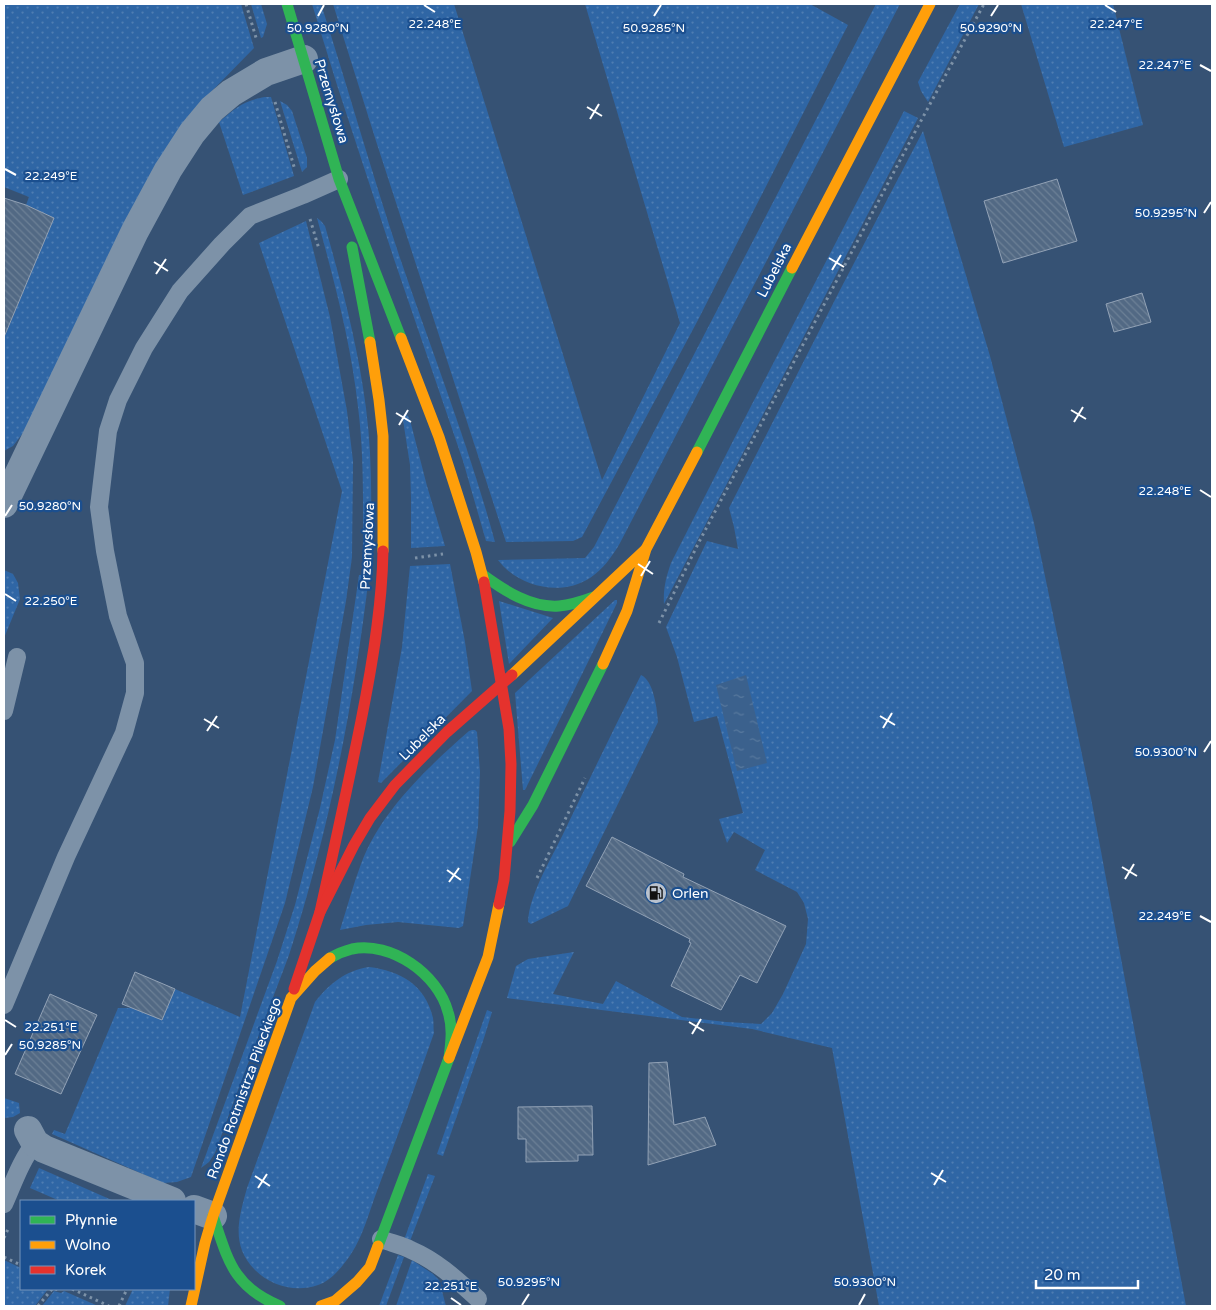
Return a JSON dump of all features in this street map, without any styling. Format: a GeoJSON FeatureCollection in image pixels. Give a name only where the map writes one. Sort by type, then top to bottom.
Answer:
{"type":"FeatureCollection","features":[{"type":"Feature","properties":{"kind":"main road","name":"Przemysłowa"},"geometry":{"type":"LineString","coordinates":[[287,4],[339,179],[439,437],[483,575],[509,729],[511,764],[508,845]]}},
{"type":"Feature","properties":{"kind":"main road","name":"Lubelska"},"geometry":{"type":"LineString","coordinates":[[449,1058],[490,950],[508,845],[534,805],[608,655],[627,611],[646,549],[930,4]]}},
{"type":"Feature","properties":{"kind":"main road","name":"Przemysłowa"},"geometry":{"type":"LineString","coordinates":[[320,912],[347,794],[370,674],[378,612],[384,525],[383,436],[379,400],[369,335],[339,179]]}},
{"type":"Feature","properties":{"kind":"main road","name":"Lubelska"},"geometry":{"type":"LineString","coordinates":[[291,998],[320,912],[354,845],[370,818],[395,785],[447,732],[502,684],[646,549]]}},
{"type":"Feature","properties":{"kind":"main road"},"geometry":{"type":"LineString","coordinates":[[483,575],[499,587],[518,597],[553,606],[568,605],[596,597]]}},
{"type":"Feature","properties":{"kind":"main road","name":"Rondo Rotmistrza Pileckiego"},"geometry":{"type":"LineString","coordinates":[[203,1213],[291,998],[314,971],[344,951],[358,948],[377,949],[390,953],[420,970],[434,983],[448,1008],[452,1026],[449,1058],[370,1266],[357,1282],[335,1301],[321,1306]]}},
{"type":"Feature","properties":{"kind":"main road"},"geometry":{"type":"LineString","coordinates":[[195,1288],[205,1243],[203,1213]]}},
{"type":"Feature","properties":{"kind":"main road"},"geometry":{"type":"LineString","coordinates":[[203,1213],[232,1269],[244,1284],[257,1295],[280,1306]]}},
{"type":"Feature","properties":{"kind":"main road"},"geometry":{"type":"LineString","coordinates":[[362,1290],[370,1266]]}},
{"type":"Feature","properties":{"kind":"main road"},"geometry":{"type":"LineString","coordinates":[[191,1306],[195,1290]]}},
{"type":"Feature","properties":{"kind":"street"},"geometry":{"type":"LineString","coordinates":[[4,504],[135,231],[168,170],[192,133],[212,109],[231,93],[266,72],[304,59]]}},
{"type":"Feature","properties":{"kind":"street"},"geometry":{"type":"LineString","coordinates":[[32,1137],[44,1149],[170,1200]]}},
{"type":"Feature","properties":{"kind":"lane"},"geometry":{"type":"LineString","coordinates":[[4,1005],[66,857],[124,733],[136,693],[135,663],[118,616],[104,551],[99,507],[108,431],[118,400],[144,348],[180,291],[250,216],[339,179]]}},
{"type":"Feature","properties":{"kind":"lane"},"geometry":{"type":"LineString","coordinates":[[4,711],[17,657]]}},
{"type":"Feature","properties":{"kind":"lane"},"geometry":{"type":"LineString","coordinates":[[4,1204],[30,1149],[32,1137]]}},
{"type":"Feature","properties":{"kind":"lane"},"geometry":{"type":"LineString","coordinates":[[381,1239],[411,1250],[448,1271],[478,1299]]}},
{"type":"Feature","properties":{"kind":"path"},"geometry":{"type":"LineString","coordinates":[[246,4],[320,252]]}},
{"type":"Feature","properties":{"kind":"path"},"geometry":{"type":"LineString","coordinates":[[657,627],[699,542],[984,4]]}},
{"type":"Feature","properties":{"kind":"path"},"geometry":{"type":"LineString","coordinates":[[412,558],[447,554]]}},
{"type":"Feature","properties":{"kind":"path"},"geometry":{"type":"LineString","coordinates":[[534,884],[585,778]]}},
{"type":"Feature","properties":{"kind":"path"},"geometry":{"type":"LineString","coordinates":[[4,1256],[20,1264]]}},
{"type":"Feature","properties":{"kind":"path"},"geometry":{"type":"LineString","coordinates":[[38,1306],[53,1290]]}},
{"type":"Feature","properties":{"kind":"path"},"geometry":{"type":"LineString","coordinates":[[74,1290],[109,1306]]}},
{"type":"Feature","properties":{"kind":"path"},"geometry":{"type":"LineString","coordinates":[[119,1306],[127,1290]]}},
{"type":"Feature","properties":{"kind":"shaded area"},"geometry":{"type":"Polygon","coordinates":[[[4,4],[241,4],[254,48],[210,93],[23,433],[13,446],[4,451],[4,338],[54,218],[26,205],[29,197],[4,187],[4,4]]]}},
{"type":"Feature","properties":{"kind":"shaded area"},"geometry":{"type":"Polygon","coordinates":[[[251,4],[261,4],[267,24],[261,38],[251,4]]]}},
{"type":"Feature","properties":{"kind":"shaded area"},"geometry":{"type":"Polygon","coordinates":[[[312,4],[321,4],[390,226],[462,435],[495,542],[486,541],[463,461],[394,259],[312,4]]]}},
{"type":"Feature","properties":{"kind":"shaded area"},"geometry":{"type":"Polygon","coordinates":[[[333,4],[454,4],[602,480],[680,323],[585,4],[810,4],[848,25],[698,320],[582,537],[573,541],[506,542],[333,4]]]}},
{"type":"Feature","properties":{"kind":"shaded area"},"geometry":{"type":"Polygon","coordinates":[[[876,4],[900,4],[617,548],[599,571],[579,584],[553,588],[528,583],[517,577],[498,560],[585,558],[594,547],[876,4]]]}},
{"type":"Feature","properties":{"kind":"shaded area"},"geometry":{"type":"Polygon","coordinates":[[[960,4],[979,4],[928,102],[918,82],[960,4]]]}},
{"type":"Feature","properties":{"kind":"shaded area"},"geometry":{"type":"Polygon","coordinates":[[[1021,4],[1113,4],[1143,125],[1064,147],[1021,4]]]}},
{"type":"Feature","properties":{"kind":"shaded area"},"geometry":{"type":"Polygon","coordinates":[[[271,97],[294,176],[243,195],[219,122],[245,103],[271,97]]]}},
{"type":"Feature","properties":{"kind":"shaded area"},"geometry":{"type":"Polygon","coordinates":[[[280,101],[292,111],[307,158],[307,167],[302,172],[280,101]]]}},
{"type":"Feature","properties":{"kind":"shaded area"},"geometry":{"type":"Polygon","coordinates":[[[904,111],[918,118],[664,604],[665,583],[671,563],[904,111]]]}},
{"type":"Feature","properties":{"kind":"shaded area"},"geometry":{"type":"Polygon","coordinates":[[[923,131],[990,356],[1034,523],[1091,798],[1186,1306],[879,1306],[832,1048],[752,1029],[507,998],[516,966],[528,959],[574,952],[553,994],[603,1004],[616,981],[682,1017],[761,1024],[772,1013],[783,994],[806,944],[808,919],[804,903],[797,892],[755,870],[765,850],[734,832],[727,843],[719,819],[743,813],[717,716],[694,722],[677,657],[666,627],[707,541],[738,549],[729,508],[923,131]]]}},
{"type":"Feature","properties":{"kind":"shaded area"},"geometry":{"type":"Polygon","coordinates":[[[317,218],[325,226],[349,316],[363,385],[370,461],[370,549],[363,548],[362,460],[355,383],[341,312],[317,218]]]}},
{"type":"Feature","properties":{"kind":"shaded area"},"geometry":{"type":"Polygon","coordinates":[[[306,221],[330,317],[347,411],[353,461],[352,557],[346,601],[313,787],[285,903],[191,1177],[177,1182],[163,1183],[52,1134],[54,1130],[65,1134],[118,1008],[132,1008],[162,1020],[175,989],[240,1017],[342,491],[259,243],[306,221]]]}},
{"type":"Feature","properties":{"kind":"shaded area"},"geometry":{"type":"Polygon","coordinates":[[[405,414],[410,420],[445,546],[411,548],[410,465],[403,420],[405,414]]]}},
{"type":"Feature","properties":{"kind":"shaded area"},"geometry":{"type":"Polygon","coordinates":[[[450,564],[472,691],[381,783],[378,782],[402,647],[410,566],[450,564]]]}},
{"type":"Feature","properties":{"kind":"shaded area"},"geometry":{"type":"Polygon","coordinates":[[[4,570],[13,574],[18,583],[20,599],[4,638],[4,570]]]}},
{"type":"Feature","properties":{"kind":"shaded area"},"geometry":{"type":"Polygon","coordinates":[[[359,575],[369,575],[356,671],[328,814],[316,861],[289,955],[215,1153],[209,1162],[201,1168],[277,961],[295,905],[335,740],[359,575]]]}},
{"type":"Feature","properties":{"kind":"shaded area"},"geometry":{"type":"Polygon","coordinates":[[[617,600],[617,603],[525,790],[523,790],[515,693],[617,600]]]}},
{"type":"Feature","properties":{"kind":"shaded area"},"geometry":{"type":"Polygon","coordinates":[[[499,601],[553,618],[509,664],[499,601]]]}},
{"type":"Feature","properties":{"kind":"shaded area"},"geometry":{"type":"Polygon","coordinates":[[[641,675],[652,689],[658,722],[568,906],[531,924],[528,922],[529,911],[542,875],[641,675]]]}},
{"type":"Feature","properties":{"kind":"shaded area"},"geometry":{"type":"Polygon","coordinates":[[[472,730],[477,732],[480,772],[478,826],[463,926],[459,928],[398,922],[340,930],[361,864],[380,826],[422,775],[453,745],[472,730]]]}},
{"type":"Feature","properties":{"kind":"shaded area"},"geometry":{"type":"Polygon","coordinates":[[[369,967],[401,976],[417,988],[429,1006],[433,1018],[434,1033],[366,1224],[348,1259],[332,1277],[318,1285],[293,1288],[276,1284],[261,1276],[242,1251],[239,1241],[239,1220],[247,1188],[315,1002],[326,989],[345,975],[369,967]]]}},
{"type":"Feature","properties":{"kind":"shaded area"},"geometry":{"type":"Polygon","coordinates":[[[487,1010],[492,1012],[443,1156],[437,1154],[487,1010]]]}},
{"type":"Feature","properties":{"kind":"shaded area"},"geometry":{"type":"Polygon","coordinates":[[[4,1098],[19,1103],[20,1113],[13,1117],[4,1118],[4,1098]]]}},
{"type":"Feature","properties":{"kind":"shaded area"},"geometry":{"type":"Polygon","coordinates":[[[39,1168],[112,1200],[58,1200],[30,1188],[39,1168]]]}},
{"type":"Feature","properties":{"kind":"shaded area"},"geometry":{"type":"Polygon","coordinates":[[[428,1174],[435,1176],[410,1241],[404,1240],[428,1174]]]}},
{"type":"Feature","properties":{"kind":"shaded area"},"geometry":{"type":"Polygon","coordinates":[[[398,1255],[404,1257],[386,1306],[379,1306],[398,1255]]]}},
{"type":"Feature","properties":{"kind":"shaded area"},"geometry":{"type":"Polygon","coordinates":[[[4,1260],[20,1268],[20,1290],[47,1290],[35,1306],[4,1306],[4,1260]]]}},
{"type":"Feature","properties":{"kind":"shaded area"},"geometry":{"type":"Polygon","coordinates":[[[412,1260],[439,1280],[446,1306],[396,1306],[412,1260]]]}},
{"type":"Feature","properties":{"kind":"shaded area"},"geometry":{"type":"Polygon","coordinates":[[[133,1290],[170,1290],[168,1306],[125,1306],[133,1290]]]}},
{"type":"Feature","properties":{"kind":"shaded area"},"geometry":{"type":"Polygon","coordinates":[[[54,1291],[61,1293],[64,1291],[98,1306],[42,1306],[54,1291]]]}},
{"type":"Feature","properties":{"kind":"water"},"geometry":{"type":"Polygon","coordinates":[[[746,675],[767,763],[737,771],[716,685],[746,675]]]}},
{"type":"Feature","properties":{"kind":"building"},"geometry":{"type":"Polygon","coordinates":[[[1057,179],[1077,241],[1003,263],[984,201],[1057,179]]]}},
{"type":"Feature","properties":{"kind":"building"},"geometry":{"type":"Polygon","coordinates":[[[4,198],[26,205],[54,218],[4,337],[4,198]]]}},
{"type":"Feature","properties":{"kind":"building"},"geometry":{"type":"Polygon","coordinates":[[[1142,293],[1151,322],[1114,332],[1106,304],[1142,293]]]}},
{"type":"Feature","properties":{"kind":"building"},"geometry":{"type":"Polygon","coordinates":[[[612,837],[684,874],[683,877],[786,926],[757,983],[740,975],[721,1010],[671,986],[691,943],[689,942],[690,939],[586,886],[612,837]]]}},
{"type":"Feature","properties":{"kind":"building"},"geometry":{"type":"Polygon","coordinates":[[[135,972],[175,989],[162,1020],[122,1004],[135,972]]]}},
{"type":"Feature","properties":{"kind":"building"},"geometry":{"type":"Polygon","coordinates":[[[50,994],[97,1015],[61,1094],[15,1074],[50,994]]]}},
{"type":"Feature","properties":{"kind":"building"},"geometry":{"type":"Polygon","coordinates":[[[667,1062],[674,1125],[705,1117],[716,1145],[648,1165],[649,1063],[667,1062]]]}},
{"type":"Feature","properties":{"kind":"building"},"geometry":{"type":"Polygon","coordinates":[[[592,1106],[593,1155],[578,1155],[578,1161],[526,1162],[526,1139],[518,1139],[518,1107],[592,1106]]]}},
{"type":"Feature","properties":{"kind":"traffic: fast"},"geometry":{"type":"LineString","coordinates":[[287,4],[339,179],[401,338]]}},
{"type":"Feature","properties":{"kind":"traffic: fast"},"geometry":{"type":"LineString","coordinates":[[352,247],[370,342]]}},
{"type":"Feature","properties":{"kind":"traffic: fast"},"geometry":{"type":"LineString","coordinates":[[697,452],[792,268]]}},
{"type":"Feature","properties":{"kind":"traffic: fast"},"geometry":{"type":"LineString","coordinates":[[483,575],[509,592],[538,604],[559,606],[577,603],[594,597]]}},
{"type":"Feature","properties":{"kind":"traffic: fast"},"geometry":{"type":"LineString","coordinates":[[510,842],[533,805],[603,664]]}},
{"type":"Feature","properties":{"kind":"traffic: fast"},"geometry":{"type":"LineString","coordinates":[[330,958],[352,949],[367,948],[397,955],[424,973],[434,985],[443,998],[451,1023],[449,1058],[378,1246]]}},
{"type":"Feature","properties":{"kind":"traffic: fast"},"geometry":{"type":"LineString","coordinates":[[213,1216],[228,1259],[242,1281],[264,1298],[280,1306]]}},
{"type":"Feature","properties":{"kind":"traffic: slow"},"geometry":{"type":"LineString","coordinates":[[792,268],[930,4]]}},
{"type":"Feature","properties":{"kind":"traffic: slow"},"geometry":{"type":"LineString","coordinates":[[401,338],[439,437],[484,582]]}},
{"type":"Feature","properties":{"kind":"traffic: slow"},"geometry":{"type":"LineString","coordinates":[[370,342],[383,436],[383,551]]}},
{"type":"Feature","properties":{"kind":"traffic: slow"},"geometry":{"type":"LineString","coordinates":[[603,664],[627,611],[646,549],[697,452]]}},
{"type":"Feature","properties":{"kind":"traffic: slow"},"geometry":{"type":"LineString","coordinates":[[512,675],[645,550]]}},
{"type":"Feature","properties":{"kind":"traffic: slow"},"geometry":{"type":"LineString","coordinates":[[449,1058],[488,957],[499,904]]}},
{"type":"Feature","properties":{"kind":"traffic: slow"},"geometry":{"type":"LineString","coordinates":[[195,1288],[213,1216],[291,998],[315,971],[330,958]]}},
{"type":"Feature","properties":{"kind":"traffic: slow"},"geometry":{"type":"LineString","coordinates":[[321,1306],[335,1301],[357,1282],[370,1267],[378,1246]]}},
{"type":"Feature","properties":{"kind":"traffic: slow"},"geometry":{"type":"LineString","coordinates":[[191,1306],[195,1290]]}},
{"type":"Feature","properties":{"kind":"traffic: jam"},"geometry":{"type":"LineString","coordinates":[[320,912],[369,679],[376,637],[383,551]]}},
{"type":"Feature","properties":{"kind":"traffic: jam"},"geometry":{"type":"LineString","coordinates":[[484,582],[509,729],[511,764],[510,811],[504,880],[499,904]]}},
{"type":"Feature","properties":{"kind":"traffic: jam"},"geometry":{"type":"LineString","coordinates":[[294,989],[320,912],[370,818],[395,785],[447,732],[512,675]]}},
{"type":"Feature","properties":{"kind":"place","name":"Orlen"},"geometry":{"type":"Point","coordinates":[656,893]}}]}
